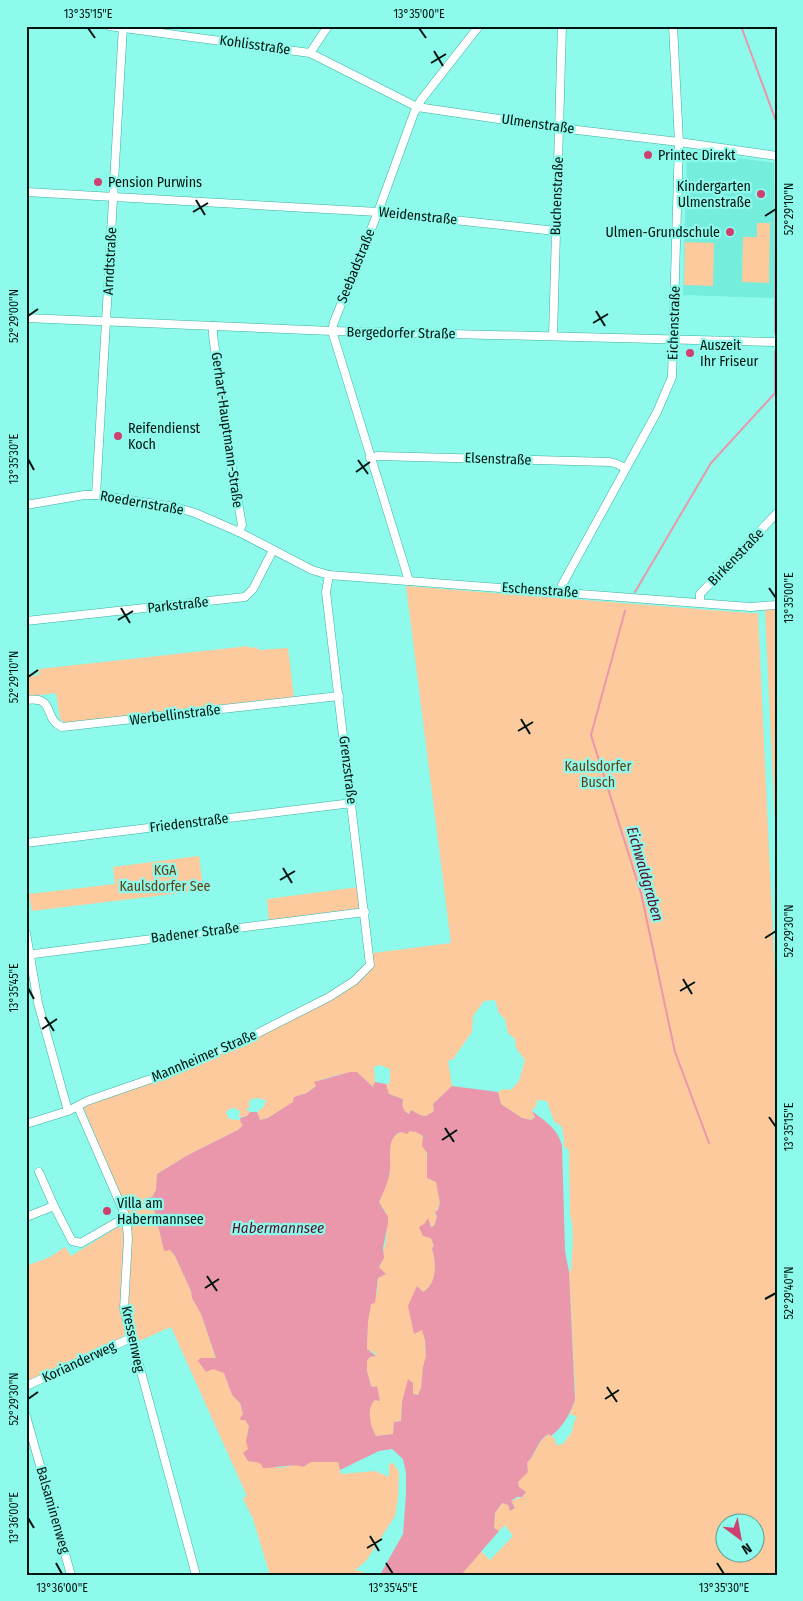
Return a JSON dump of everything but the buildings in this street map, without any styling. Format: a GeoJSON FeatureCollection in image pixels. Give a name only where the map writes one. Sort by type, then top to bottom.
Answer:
{"type":"FeatureCollection","features":[{"type":"Feature","properties":{"kind":"street","name":"Kohlisstraße"},"geometry":{"type":"LineString","coordinates":[[109,26],[310,53]]}},
{"type":"Feature","properties":{"kind":"street"},"geometry":{"type":"LineString","coordinates":[[310,53],[328,26]]}},
{"type":"Feature","properties":{"kind":"street","name":"Seebadstraße"},"geometry":{"type":"LineString","coordinates":[[332,331],[417,107],[479,26]]}},
{"type":"Feature","properties":{"kind":"street","name":"Buchenstraße"},"geometry":{"type":"LineString","coordinates":[[553,336],[562,26]]}},
{"type":"Feature","properties":{"kind":"street","name":"Eichenstraße"},"geometry":{"type":"LineString","coordinates":[[563,592],[562,585],[657,412],[672,376],[679,142],[673,26]]}},
{"type":"Feature","properties":{"kind":"street","name":"Arndtstraße"},"geometry":{"type":"LineString","coordinates":[[96,495],[123,27]]}},
{"type":"Feature","properties":{"kind":"street","name":"Ulmenstraße"},"geometry":{"type":"LineString","coordinates":[[310,53],[417,107],[560,128],[777,156]]}},
{"type":"Feature","properties":{"kind":"street","name":"Weidenstraße"},"geometry":{"type":"LineString","coordinates":[[26,192],[378,212],[556,231]]}},
{"type":"Feature","properties":{"kind":"street","name":"Bergedorfer Straße"},"geometry":{"type":"LineString","coordinates":[[26,318],[332,331],[777,342]]}},
{"type":"Feature","properties":{"kind":"street","name":"Gerhart-Hauptmann-Straße"},"geometry":{"type":"LineString","coordinates":[[213,326],[227,440],[242,526],[239,532]]}},
{"type":"Feature","properties":{"kind":"street"},"geometry":{"type":"LineString","coordinates":[[332,331],[409,581]]}},
{"type":"Feature","properties":{"kind":"street","name":"Elsenstraße"},"geometry":{"type":"LineString","coordinates":[[370,458],[386,456],[610,462],[626,468]]}},
{"type":"Feature","properties":{"kind":"street","name":"Roedernstraße"},"geometry":{"type":"LineString","coordinates":[[26,505],[84,495],[96,495],[175,507],[195,513],[239,532],[306,566]]}},
{"type":"Feature","properties":{"kind":"street","name":"Birkenstraße"},"geometry":{"type":"LineString","coordinates":[[700,602],[700,594],[777,514]]}},
{"type":"Feature","properties":{"kind":"street","name":"Parkstraße"},"geometry":{"type":"LineString","coordinates":[[26,621],[244,597],[253,589],[273,550]]}},
{"type":"Feature","properties":{"kind":"street","name":"Eschenstraße"},"geometry":{"type":"LineString","coordinates":[[306,566],[329,575],[750,607],[777,605]]}},
{"type":"Feature","properties":{"kind":"street","name":"Grenzstraße"},"geometry":{"type":"LineString","coordinates":[[329,575],[326,592],[370,965]]}},
{"type":"Feature","properties":{"kind":"street","name":"Werbellinstraße"},"geometry":{"type":"LineString","coordinates":[[26,700],[41,700],[47,704],[54,722],[62,728],[339,696]]}},
{"type":"Feature","properties":{"kind":"street","name":"Friedenstraße"},"geometry":{"type":"LineString","coordinates":[[26,843],[352,804]]}},
{"type":"Feature","properties":{"kind":"street","name":"Badener Straße"},"geometry":{"type":"LineString","coordinates":[[28,955],[365,912]]}},
{"type":"Feature","properties":{"kind":"street"},"geometry":{"type":"LineString","coordinates":[[26,933],[28,955],[38,1003],[68,1111]]}},
{"type":"Feature","properties":{"kind":"street","name":"Mannheimer Straße"},"geometry":{"type":"LineString","coordinates":[[26,1124],[68,1111],[87,1101],[171,1072],[291,1018],[354,981],[370,965]]}},
{"type":"Feature","properties":{"kind":"street","name":"Kressenweg"},"geometry":{"type":"LineString","coordinates":[[78,1107],[126,1217],[128,1238],[124,1310],[196,1575]]}},
{"type":"Feature","properties":{"kind":"street"},"geometry":{"type":"LineString","coordinates":[[39,1172],[72,1241],[81,1243],[126,1217]]}},
{"type":"Feature","properties":{"kind":"street"},"geometry":{"type":"LineString","coordinates":[[26,1217],[54,1206]]}},
{"type":"Feature","properties":{"kind":"street","name":"Korianderweg"},"geometry":{"type":"LineString","coordinates":[[26,1386],[131,1338]]}},
{"type":"Feature","properties":{"kind":"street","name":"Balsaminenweg"},"geometry":{"type":"LineString","coordinates":[[26,1416],[71,1575]]}},
{"type":"Feature","properties":{"kind":"shaded area","name":"Ulmen-Grundschule"},"geometry":{"type":"Polygon","coordinates":[[[687,151],[774,163],[774,298],[683,295],[687,151]]]}},
{"type":"Feature","properties":{"kind":"green space"},"geometry":{"type":"Polygon","coordinates":[[[757,223],[770,223],[769,283],[742,282],[743,237],[757,237],[757,223]]]}},
{"type":"Feature","properties":{"kind":"green space"},"geometry":{"type":"Polygon","coordinates":[[[685,242],[714,243],[713,286],[684,285],[685,242]]]}},
{"type":"Feature","properties":{"kind":"green space","name":"Kaulsdorfer Busch"},"geometry":{"type":"Polygon","coordinates":[[[406,586],[758,613],[777,1023],[777,1575],[461,1575],[481,1551],[490,1560],[513,1536],[505,1525],[499,1531],[494,1528],[495,1513],[502,1503],[508,1505],[511,1511],[515,1508],[511,1501],[522,1497],[526,1492],[519,1487],[518,1481],[528,1472],[527,1463],[539,1444],[549,1434],[555,1439],[556,1445],[563,1444],[572,1432],[577,1417],[570,1414],[575,1400],[575,1387],[569,1271],[571,1271],[573,1235],[570,1214],[569,1150],[564,1146],[562,1127],[554,1121],[547,1101],[537,1100],[537,1104],[532,1111],[535,1117],[530,1120],[522,1118],[501,1104],[498,1092],[504,1089],[511,1090],[519,1081],[525,1060],[516,1048],[515,1039],[508,1033],[505,1019],[499,1013],[495,1000],[484,1001],[473,1016],[472,1032],[453,1059],[448,1061],[452,1086],[433,1104],[434,1111],[427,1116],[420,1115],[411,1110],[409,1114],[403,1108],[403,1099],[389,1094],[386,1085],[390,1082],[390,1069],[380,1065],[374,1067],[375,1082],[373,1087],[357,1072],[330,1077],[315,1082],[316,1086],[307,1093],[294,1097],[294,1102],[268,1118],[260,1120],[257,1112],[264,1107],[266,1100],[256,1098],[250,1100],[250,1106],[247,1109],[247,1111],[250,1111],[248,1116],[238,1117],[240,1114],[239,1110],[235,1108],[226,1112],[229,1119],[240,1120],[244,1125],[157,1174],[156,1190],[152,1197],[147,1198],[155,1212],[164,1250],[170,1250],[175,1256],[191,1291],[192,1298],[201,1314],[216,1359],[213,1368],[224,1373],[232,1395],[240,1403],[249,1426],[247,1440],[252,1462],[279,1468],[311,1462],[338,1462],[341,1474],[375,1471],[389,1477],[389,1464],[393,1463],[399,1472],[395,1516],[366,1561],[355,1570],[363,1572],[362,1575],[270,1575],[253,1519],[243,1498],[247,1496],[171,1327],[139,1341],[128,1308],[132,1235],[128,1213],[83,1106],[175,1074],[343,992],[360,981],[369,972],[372,967],[373,953],[451,943],[406,586]]]}},
{"type":"Feature","properties":{"kind":"green space"},"geometry":{"type":"Polygon","coordinates":[[[777,609],[777,868],[765,610],[777,609]]]}},
{"type":"Feature","properties":{"kind":"green space"},"geometry":{"type":"Polygon","coordinates":[[[249,646],[249,648],[257,647],[258,650],[288,648],[294,697],[65,723],[60,719],[56,693],[26,697],[26,677],[39,675],[39,669],[249,646]]]}},
{"type":"Feature","properties":{"kind":"green space","name":"KGA Kaulsdorfer See"},"geometry":{"type":"Polygon","coordinates":[[[199,856],[203,886],[197,891],[32,911],[29,894],[115,884],[113,867],[199,856]]]}},
{"type":"Feature","properties":{"kind":"green space"},"geometry":{"type":"Polygon","coordinates":[[[359,887],[360,908],[269,920],[267,899],[359,887]]]}},
{"type":"Feature","properties":{"kind":"green space"},"geometry":{"type":"Polygon","coordinates":[[[409,1130],[418,1132],[422,1137],[426,1154],[427,1178],[436,1182],[440,1203],[435,1215],[437,1217],[434,1226],[431,1227],[430,1221],[431,1238],[434,1246],[432,1248],[435,1272],[428,1288],[423,1292],[417,1286],[415,1333],[422,1329],[426,1356],[421,1388],[418,1395],[413,1394],[413,1383],[402,1402],[401,1421],[394,1422],[393,1434],[376,1436],[370,1422],[369,1412],[375,1400],[380,1401],[377,1386],[371,1386],[367,1371],[367,1360],[376,1354],[367,1349],[367,1346],[371,1304],[377,1293],[378,1278],[381,1276],[379,1267],[387,1232],[386,1213],[379,1202],[390,1174],[392,1138],[400,1132],[409,1130]]]}},
{"type":"Feature","properties":{"kind":"green space"},"geometry":{"type":"Polygon","coordinates":[[[118,1227],[123,1228],[124,1248],[120,1307],[126,1333],[117,1340],[26,1384],[26,1266],[50,1257],[65,1247],[71,1256],[118,1227]]]}},
{"type":"Feature","properties":{"kind":"water","name":"Habermannsee"},"geometry":{"type":"Polygon","coordinates":[[[350,1072],[357,1072],[373,1087],[375,1082],[386,1084],[389,1094],[403,1099],[403,1108],[409,1114],[411,1110],[426,1116],[434,1111],[433,1104],[452,1086],[498,1092],[501,1104],[522,1118],[531,1120],[535,1117],[532,1111],[546,1122],[557,1134],[562,1145],[565,1251],[569,1272],[575,1400],[563,1424],[551,1436],[549,1434],[541,1440],[527,1463],[528,1472],[518,1482],[519,1487],[526,1492],[522,1497],[517,1497],[511,1501],[515,1508],[510,1511],[508,1505],[502,1503],[495,1513],[494,1528],[499,1531],[461,1575],[380,1575],[403,1534],[406,1473],[403,1459],[392,1449],[379,1451],[340,1470],[338,1462],[311,1462],[303,1467],[263,1468],[259,1463],[248,1461],[243,1453],[248,1449],[246,1441],[249,1426],[245,1420],[240,1418],[243,1414],[240,1403],[232,1395],[224,1373],[213,1369],[206,1372],[198,1361],[200,1358],[216,1358],[201,1314],[192,1298],[191,1291],[175,1256],[170,1250],[164,1251],[155,1212],[147,1198],[152,1197],[156,1190],[157,1174],[188,1155],[238,1130],[243,1125],[240,1118],[247,1116],[250,1112],[257,1112],[260,1120],[268,1118],[293,1102],[294,1097],[307,1093],[316,1086],[314,1082],[350,1072]],[[409,1131],[408,1134],[400,1132],[392,1140],[389,1176],[379,1202],[388,1217],[383,1248],[384,1258],[379,1267],[386,1274],[378,1278],[375,1303],[371,1304],[367,1346],[367,1349],[376,1356],[370,1357],[367,1360],[367,1371],[371,1386],[377,1386],[380,1401],[375,1400],[372,1403],[370,1412],[372,1427],[376,1436],[393,1434],[394,1422],[401,1421],[402,1402],[408,1379],[413,1383],[413,1394],[418,1395],[421,1388],[426,1356],[422,1330],[414,1334],[408,1306],[417,1286],[423,1292],[431,1283],[435,1272],[432,1248],[434,1246],[431,1238],[423,1236],[419,1227],[428,1218],[431,1227],[434,1226],[437,1217],[435,1212],[438,1210],[440,1203],[436,1182],[427,1178],[427,1153],[422,1146],[423,1136],[409,1131]]]}},
{"type":"Feature","properties":{"kind":"waterway","name":"Eichwaldgraben"},"geometry":{"type":"LineString","coordinates":[[741,26],[776,121],[776,147]]}},
{"type":"Feature","properties":{"kind":"waterway","name":"Eichwaldgraben"},"geometry":{"type":"LineString","coordinates":[[775,333],[776,168]]}},
{"type":"Feature","properties":{"kind":"waterway","name":"Eichwaldgraben"},"geometry":{"type":"LineString","coordinates":[[635,592],[711,463],[775,393],[775,351]]}},
{"type":"Feature","properties":{"kind":"waterway","name":"Eichwaldgraben"},"geometry":{"type":"LineString","coordinates":[[625,611],[591,735],[641,893],[675,1052],[709,1143]]}},
{"type":"Feature","properties":{"kind":"place","name":"Printec Direkt"},"geometry":{"type":"Point","coordinates":[648,155]}},
{"type":"Feature","properties":{"kind":"place","name":"Pension Purwins"},"geometry":{"type":"Point","coordinates":[98,182]}},
{"type":"Feature","properties":{"kind":"place","name":"Kindergarten Ulmenstraße"},"geometry":{"type":"Point","coordinates":[761,194]}},
{"type":"Feature","properties":{"kind":"place","name":"Ulmen-Grundschule"},"geometry":{"type":"Point","coordinates":[730,232]}},
{"type":"Feature","properties":{"kind":"place","name":"Auszeit Ihr Friseur"},"geometry":{"type":"Point","coordinates":[690,353]}},
{"type":"Feature","properties":{"kind":"place","name":"Reifendienst Koch"},"geometry":{"type":"Point","coordinates":[118,436]}},
{"type":"Feature","properties":{"kind":"place","name":"Villa am Habermannsee"},"geometry":{"type":"Point","coordinates":[107,1211]}}]}
